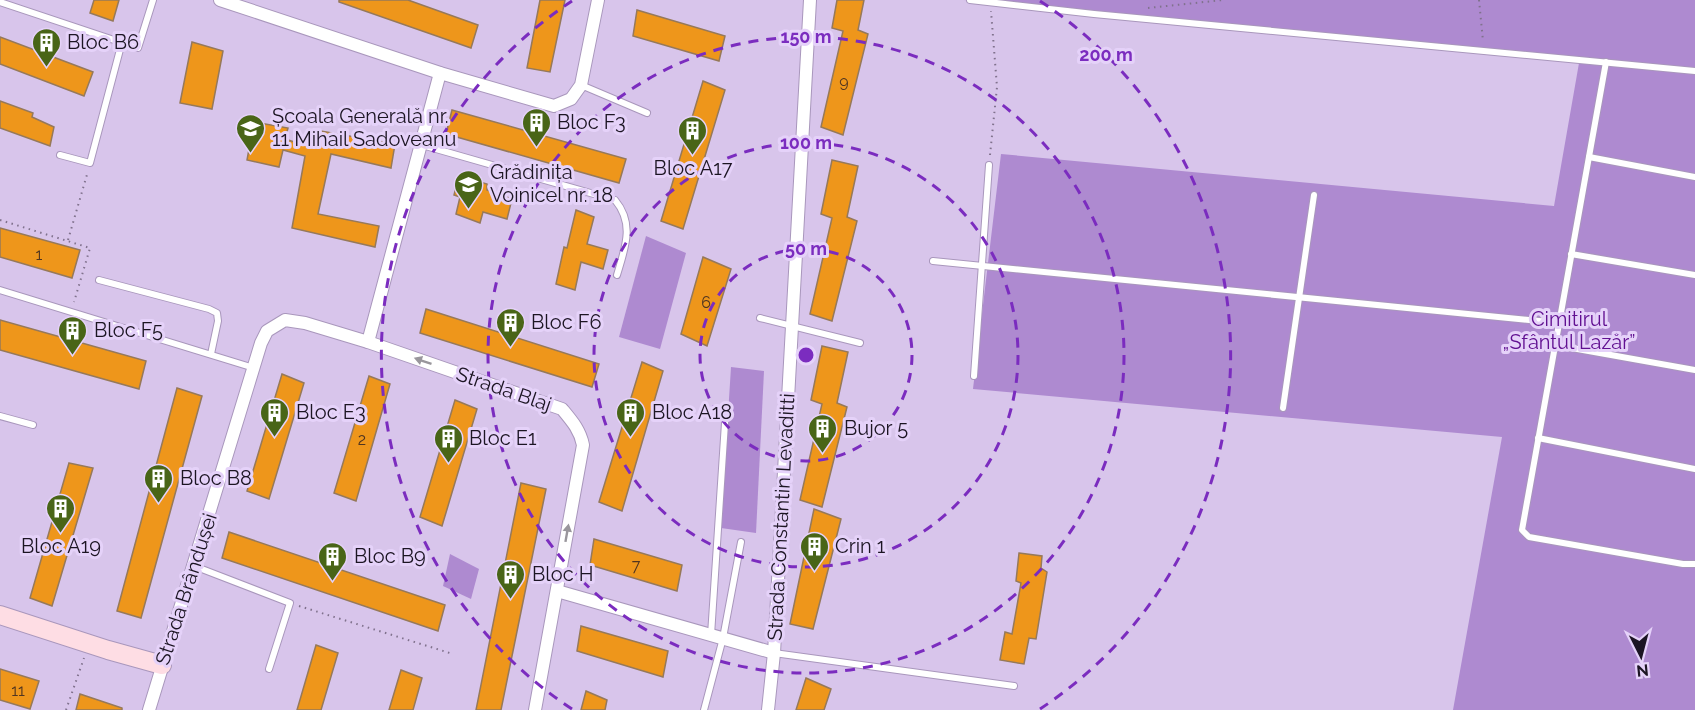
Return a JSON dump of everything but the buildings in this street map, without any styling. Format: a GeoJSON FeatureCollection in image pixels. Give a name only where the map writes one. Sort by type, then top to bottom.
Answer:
{"type":"FeatureCollection","features":[{"type":"Feature","properties":{"kind":"street"},"geometry":{"type":"LineString","coordinates":[[220,0],[440,73],[554,106],[571,99],[581,85],[597,0]]}},
{"type":"Feature","properties":{"kind":"street","name":"Strada Constantin Levaditti"},"geometry":{"type":"LineString","coordinates":[[768,710],[774,653],[810,0]]}},
{"type":"Feature","properties":{"kind":"street"},"geometry":{"type":"LineString","coordinates":[[368,342],[440,73]]}},
{"type":"Feature","properties":{"kind":"street","name":"Strada Blaj"},"geometry":{"type":"LineString","coordinates":[[267,332],[285,320],[368,342],[562,409],[574,423],[581,434],[583,445],[535,710]]}},
{"type":"Feature","properties":{"kind":"street","name":"Strada Brândușei"},"geometry":{"type":"LineString","coordinates":[[149,710],[261,344],[267,332]]}},
{"type":"Feature","properties":{"kind":"street"},"geometry":{"type":"LineString","coordinates":[[557,591],[774,653]]}},
{"type":"Feature","properties":{"kind":"street"},"geometry":{"type":"LineString","coordinates":[[0,615],[162,665]]}},
{"type":"Feature","properties":{"kind":"lane"},"geometry":{"type":"LineString","coordinates":[[0,2],[138,48],[153,0]]}},
{"type":"Feature","properties":{"kind":"lane"},"geometry":{"type":"LineString","coordinates":[[970,0],[1695,71]]}},
{"type":"Feature","properties":{"kind":"lane"},"geometry":{"type":"LineString","coordinates":[[60,154],[90,164],[123,42]]}},
{"type":"Feature","properties":{"kind":"lane"},"geometry":{"type":"LineString","coordinates":[[1606,62],[1522,530],[1529,537],[1683,564],[1695,564]]}},
{"type":"Feature","properties":{"kind":"lane"},"geometry":{"type":"LineString","coordinates":[[581,85],[646,113]]}},
{"type":"Feature","properties":{"kind":"lane"},"geometry":{"type":"LineString","coordinates":[[422,145],[615,200],[623,211],[627,243],[617,274]]}},
{"type":"Feature","properties":{"kind":"lane"},"geometry":{"type":"LineString","coordinates":[[1589,157],[1695,177]]}},
{"type":"Feature","properties":{"kind":"lane"},"geometry":{"type":"LineString","coordinates":[[974,376],[989,165]]}},
{"type":"Feature","properties":{"kind":"lane"},"geometry":{"type":"LineString","coordinates":[[1283,408],[1314,195]]}},
{"type":"Feature","properties":{"kind":"lane"},"geometry":{"type":"LineString","coordinates":[[1571,254],[1695,275]]}},
{"type":"Feature","properties":{"kind":"lane"},"geometry":{"type":"LineString","coordinates":[[933,261],[1559,322]]}},
{"type":"Feature","properties":{"kind":"lane"},"geometry":{"type":"LineString","coordinates":[[99,280],[217,313],[218,321],[211,354]]}},
{"type":"Feature","properties":{"kind":"lane"},"geometry":{"type":"LineString","coordinates":[[0,290],[255,368]]}},
{"type":"Feature","properties":{"kind":"lane"},"geometry":{"type":"LineString","coordinates":[[760,318],[860,343]]}},
{"type":"Feature","properties":{"kind":"lane"},"geometry":{"type":"LineString","coordinates":[[1555,345],[1695,370]]}},
{"type":"Feature","properties":{"kind":"lane"},"geometry":{"type":"LineString","coordinates":[[0,416],[33,425]]}},
{"type":"Feature","properties":{"kind":"lane"},"geometry":{"type":"LineString","coordinates":[[717,637],[725,423]]}},
{"type":"Feature","properties":{"kind":"lane"},"geometry":{"type":"LineString","coordinates":[[1538,438],[1695,469]]}},
{"type":"Feature","properties":{"kind":"lane"},"geometry":{"type":"LineString","coordinates":[[704,710],[717,637],[741,542]]}},
{"type":"Feature","properties":{"kind":"lane"},"geometry":{"type":"LineString","coordinates":[[194,566],[290,603],[269,669]]}},
{"type":"Feature","properties":{"kind":"lane"},"geometry":{"type":"LineString","coordinates":[[774,653],[1014,686]]}},
{"type":"Feature","properties":{"kind":"path"},"geometry":{"type":"LineString","coordinates":[[1141,9],[1223,0]]}},
{"type":"Feature","properties":{"kind":"path"},"geometry":{"type":"LineString","coordinates":[[1479,0],[1484,50]]}},
{"type":"Feature","properties":{"kind":"path"},"geometry":{"type":"LineString","coordinates":[[989,165],[997,87],[991,2]]}},
{"type":"Feature","properties":{"kind":"path"},"geometry":{"type":"LineString","coordinates":[[68,240],[90,164]]}},
{"type":"Feature","properties":{"kind":"path"},"geometry":{"type":"LineString","coordinates":[[0,220],[90,248],[72,311]]}},
{"type":"Feature","properties":{"kind":"path"},"geometry":{"type":"LineString","coordinates":[[290,603],[453,654]]}},
{"type":"Feature","properties":{"kind":"path"},"geometry":{"type":"LineString","coordinates":[[66,710],[89,644]]}},
{"type":"Feature","properties":{"kind":"green space","name":"Cimitirul „Sfântul Lazăr”"},"geometry":{"type":"Polygon","coordinates":[[[964,0],[1695,0],[1695,710],[1453,710],[1502,437],[973,389],[1001,154],[1554,206],[1579,63],[964,0]]]}},
{"type":"Feature","properties":{"kind":"green space"},"geometry":{"type":"Polygon","coordinates":[[[646,236],[686,253],[660,349],[619,337],[646,236]]]}},
{"type":"Feature","properties":{"kind":"green space"},"geometry":{"type":"Polygon","coordinates":[[[731,367],[764,371],[756,533],[721,528],[731,367]]]}},
{"type":"Feature","properties":{"kind":"green space"},"geometry":{"type":"Polygon","coordinates":[[[450,554],[479,569],[471,599],[443,586],[450,554]]]}},
{"type":"Feature","properties":{"kind":"place","name":"Bloc B6"},"geometry":{"type":"Point","coordinates":[46,68]}},
{"type":"Feature","properties":{"kind":"place","name":"Bloc F3"},"geometry":{"type":"Point","coordinates":[536,148]}},
{"type":"Feature","properties":{"kind":"place","name":"Școala Generală nr. 11 Mihail Sadoveanu"},"geometry":{"type":"Point","coordinates":[251,154]}},
{"type":"Feature","properties":{"kind":"place","name":"Bloc A17"},"geometry":{"type":"Point","coordinates":[693,156]}},
{"type":"Feature","properties":{"kind":"place","name":"Grădinița Voinicel nr. 18"},"geometry":{"type":"Point","coordinates":[469,210]}},
{"type":"Feature","properties":{"kind":"place","name":"Bloc F6"},"geometry":{"type":"Point","coordinates":[510,348]}},
{"type":"Feature","properties":{"kind":"place","name":"Bloc F5"},"geometry":{"type":"Point","coordinates":[73,356]}},
{"type":"Feature","properties":{"kind":"place","name":"Bloc E3"},"geometry":{"type":"Point","coordinates":[275,438]}},
{"type":"Feature","properties":{"kind":"place","name":"Bloc A18"},"geometry":{"type":"Point","coordinates":[631,438]}},
{"type":"Feature","properties":{"kind":"place","name":"Bujor 5"},"geometry":{"type":"Point","coordinates":[823,454]}},
{"type":"Feature","properties":{"kind":"place","name":"Bloc E1"},"geometry":{"type":"Point","coordinates":[448,464]}},
{"type":"Feature","properties":{"kind":"place","name":"Bloc B8"},"geometry":{"type":"Point","coordinates":[159,504]}},
{"type":"Feature","properties":{"kind":"place","name":"Bloc A19"},"geometry":{"type":"Point","coordinates":[61,534]}},
{"type":"Feature","properties":{"kind":"place","name":"Crin 1"},"geometry":{"type":"Point","coordinates":[814,572]}},
{"type":"Feature","properties":{"kind":"place","name":"Bloc B9"},"geometry":{"type":"Point","coordinates":[333,582]}},
{"type":"Feature","properties":{"kind":"place","name":"Bloc H"},"geometry":{"type":"Point","coordinates":[511,600]}}]}
